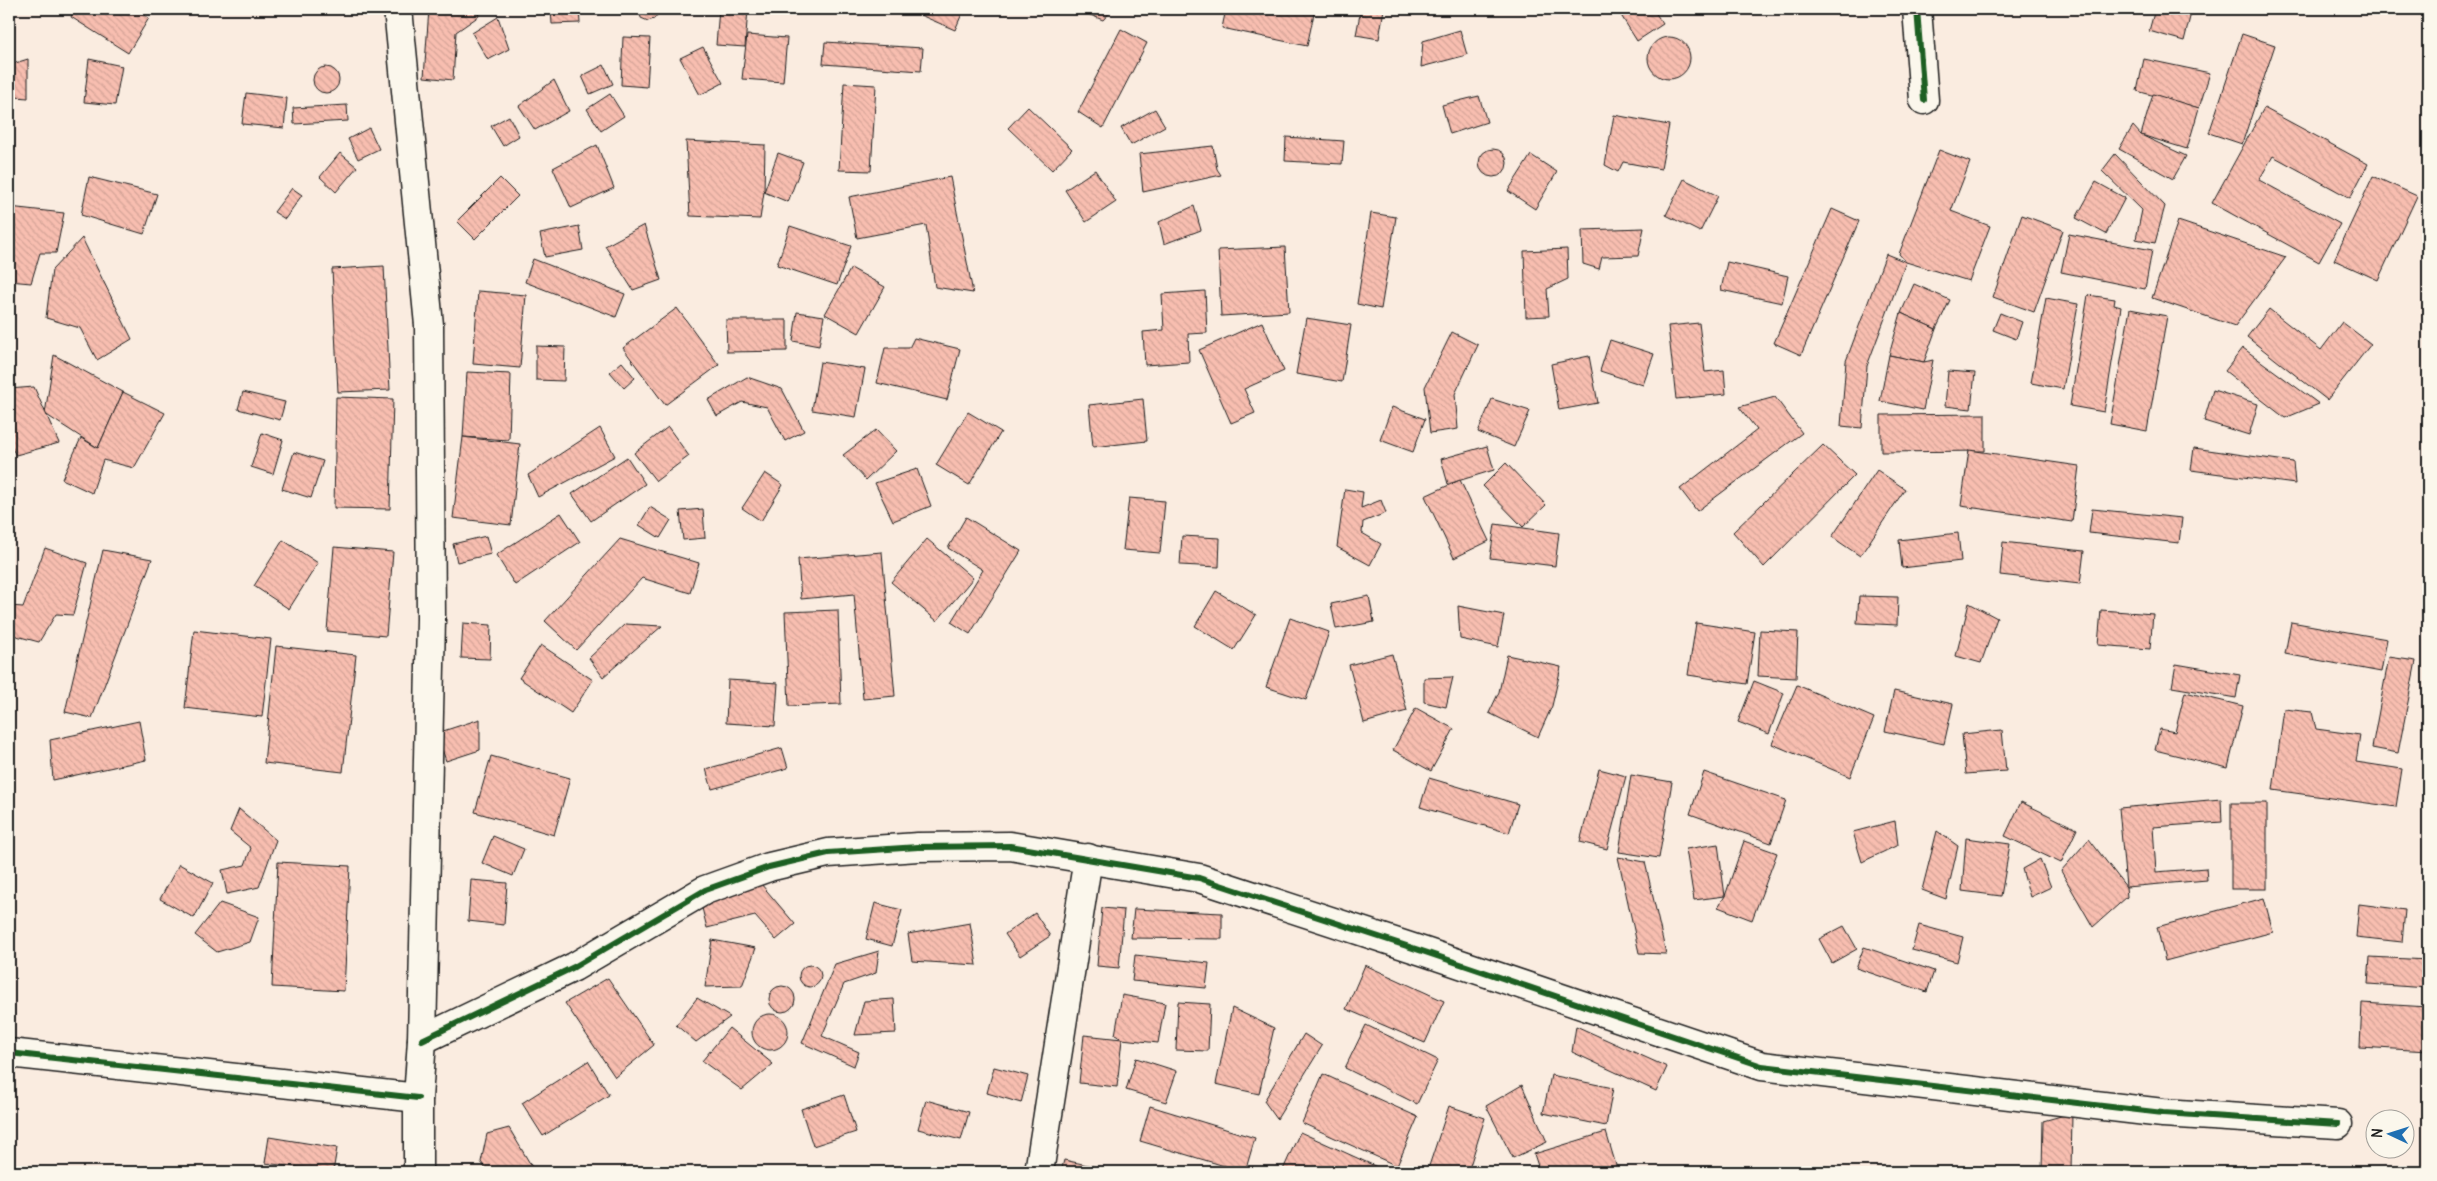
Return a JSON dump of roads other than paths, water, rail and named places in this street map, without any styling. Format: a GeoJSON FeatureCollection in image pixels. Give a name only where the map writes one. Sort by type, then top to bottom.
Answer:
{"type":"FeatureCollection","features":[{"type":"Feature","properties":{"kind":"street"},"geometry":{"type":"LineString","coordinates":[[398,9],[429,324],[432,619],[422,1040],[418,1098],[418,1172]]}},
{"type":"Feature","properties":{"kind":"street"},"geometry":{"type":"LineString","coordinates":[[1917,9],[1924,100]]}},
{"type":"Feature","properties":{"kind":"street"},"geometry":{"type":"LineString","coordinates":[[422,1040],[574,967],[705,890],[769,867],[828,853],[918,846],[1010,846],[1199,878],[1426,952],[1762,1066],[2163,1113],[2338,1124]]}},
{"type":"Feature","properties":{"kind":"street"},"geometry":{"type":"LineString","coordinates":[[1039,1172],[1088,858]]}},
{"type":"Feature","properties":{"kind":"street"},"geometry":{"type":"LineString","coordinates":[[9,1053],[418,1098]]}}]}
